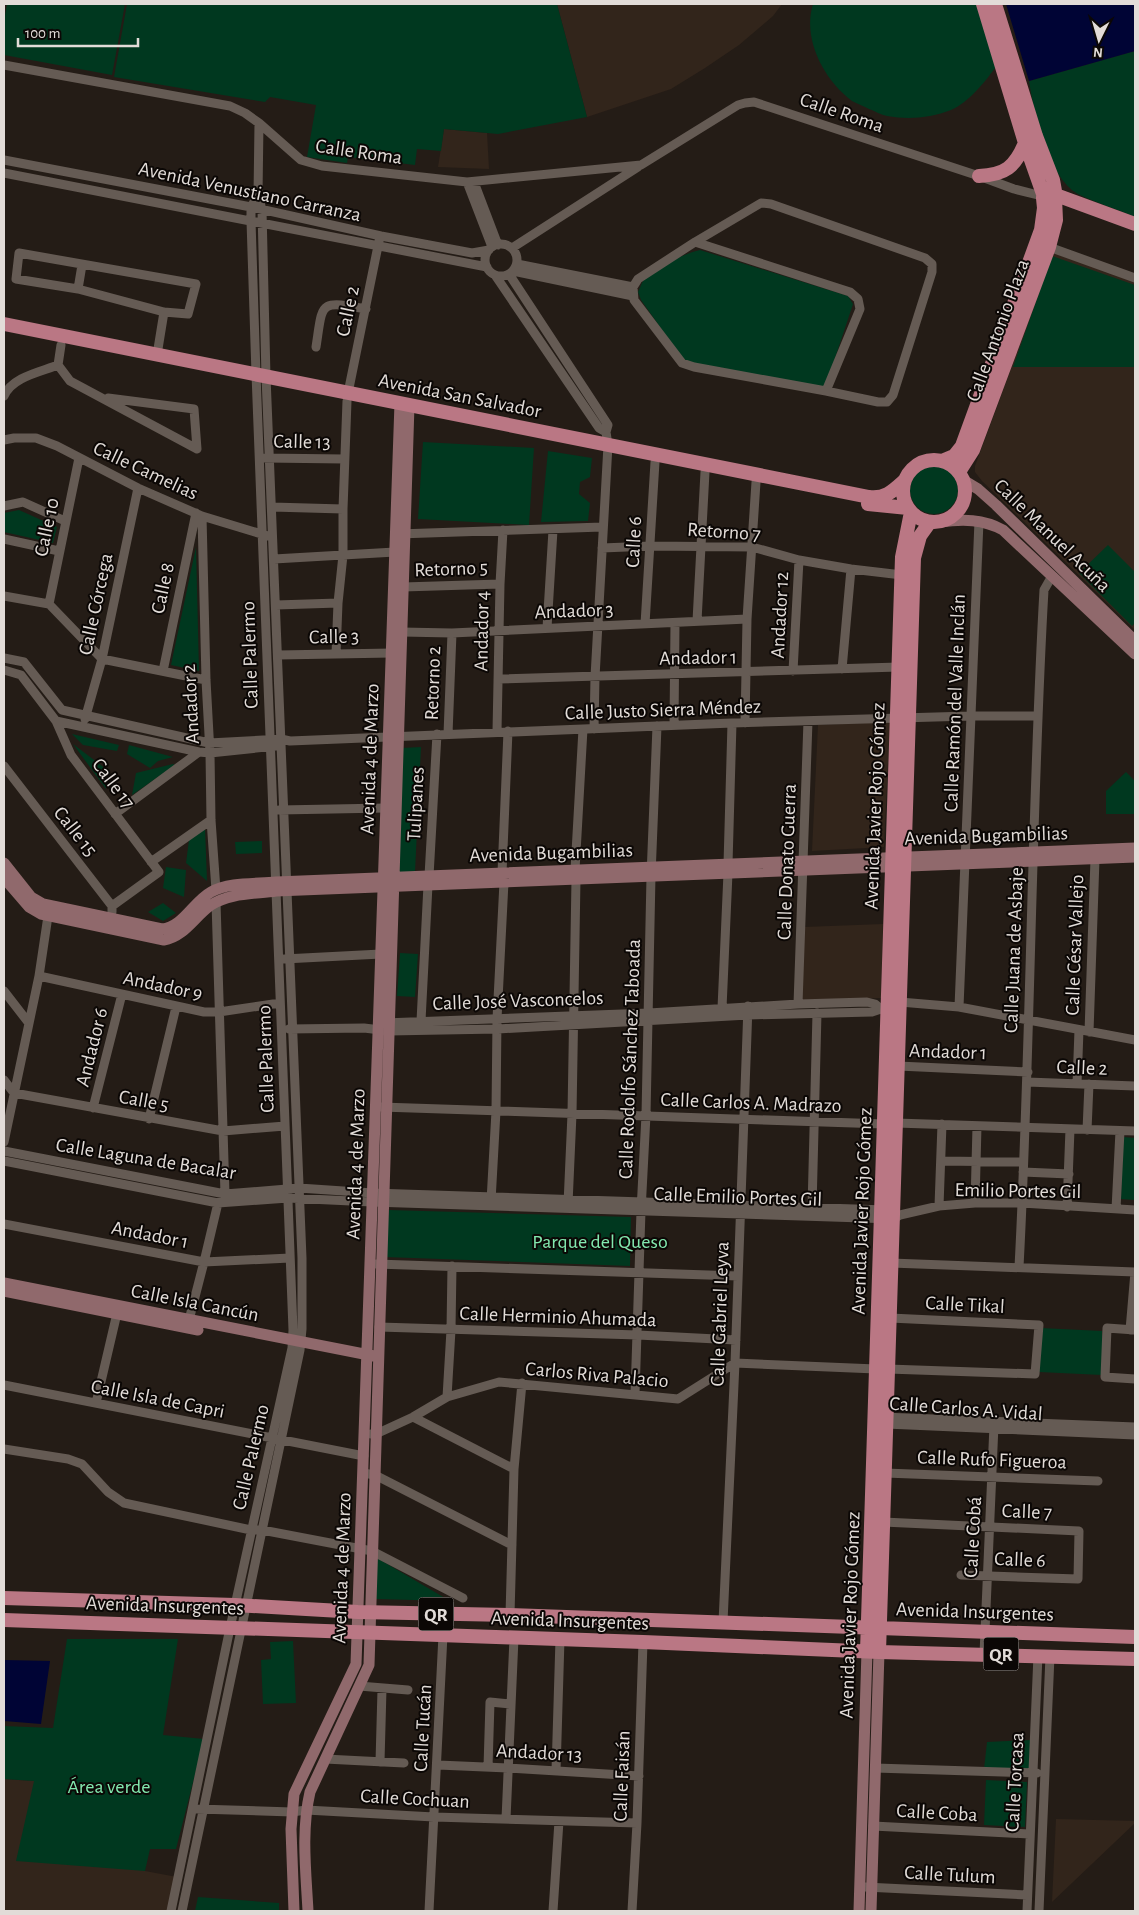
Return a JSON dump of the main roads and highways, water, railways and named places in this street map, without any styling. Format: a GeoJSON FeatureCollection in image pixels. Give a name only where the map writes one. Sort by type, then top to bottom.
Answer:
{"type":"FeatureCollection","features":[{"type":"Feature","properties":{"kind":"main road","name":"Calle Antonio Plaza"},"geometry":{"type":"LineString","coordinates":[[961,476],[976,442],[1049,247],[1056,220],[1049,195],[1025,143],[983,4]]}},
{"type":"Feature","properties":{"kind":"main road","name":"Calle Antonio Plaza"},"geometry":{"type":"LineString","coordinates":[[942,460],[954,456],[962,446],[1042,230],[1044,212],[1053,180],[1036,136],[995,4]]}},
{"type":"Feature","properties":{"kind":"main road"},"geometry":{"type":"LineString","coordinates":[[979,176],[992,176],[1004,171],[1019,159],[1025,143]]}},
{"type":"Feature","properties":{"kind":"main road"},"geometry":{"type":"LineString","coordinates":[[1049,195],[1135,224]]}},
{"type":"Feature","properties":{"kind":"main road","name":"Avenida San Salvador"},"geometry":{"type":"LineString","coordinates":[[4,324],[157,355],[261,380]]}},
{"type":"Feature","properties":{"kind":"main road","name":"Avenida San Salvador"},"geometry":{"type":"LineString","coordinates":[[4,334],[261,380],[404,408],[607,443],[875,498],[892,492],[904,481]]}},
{"type":"Feature","properties":{"kind":"main road","name":"Avenida 4 de Marzo"},"geometry":{"type":"LineString","coordinates":[[384,1027],[381,954],[389,882],[386,808],[394,737],[404,587],[400,534],[404,408]]}},
{"type":"Feature","properties":{"kind":"main road","name":"Avenida San Salvador"},"geometry":{"type":"LineString","coordinates":[[607,443],[655,462],[869,504],[909,510]]}},
{"type":"Feature","properties":{"kind":"main road"},"geometry":{"type":"LineString","coordinates":[[933,459],[942,460],[952,465],[961,476],[966,489],[964,500],[959,510],[951,517],[935,522],[923,520],[909,510],[902,490],[908,472],[915,466],[933,459]]}},
{"type":"Feature","properties":{"kind":"main road","name":"Calle Manuel Acuña"},"geometry":{"type":"LineString","coordinates":[[961,476],[996,505],[1135,641]]}},
{"type":"Feature","properties":{"kind":"main road","name":"Avenida Javier Rojo Gómez"},"geometry":{"type":"LineString","coordinates":[[882,1369],[890,1318],[890,1007],[898,862],[909,510]]}},
{"type":"Feature","properties":{"kind":"main road","name":"Calle Manuel Acuña"},"geometry":{"type":"LineString","coordinates":[[935,522],[979,521],[995,525],[1007,532],[1135,654]]}},
{"type":"Feature","properties":{"kind":"main road","name":"Avenida Javier Rojo Gómez"},"geometry":{"type":"LineString","coordinates":[[903,718],[899,667],[902,575],[908,558],[920,536],[935,522]]}},
{"type":"Feature","properties":{"kind":"main road","name":"Avenida 4 de Marzo"},"geometry":{"type":"LineString","coordinates":[[308,1911],[305,1830],[306,1810],[310,1792],[369,1665],[364,1633],[364,1612],[394,737],[392,653],[395,552],[400,534]]}},
{"type":"Feature","properties":{"kind":"main road","name":"Avenida Bugambilias"},"geometry":{"type":"LineString","coordinates":[[4,878],[29,907],[48,916],[65,914],[111,919],[156,928],[168,928],[178,923],[204,896],[226,886],[429,881],[1033,857],[1135,848]]}},
{"type":"Feature","properties":{"kind":"main road","name":"Avenida Bugambilias"},"geometry":{"type":"LineString","coordinates":[[1033,857],[1095,859],[1135,857]]}},
{"type":"Feature","properties":{"kind":"main road","name":"Avenida Bugambilias"},"geometry":{"type":"LineString","coordinates":[[4,863],[36,901],[65,914],[164,940],[175,937],[216,902],[282,886]]}},
{"type":"Feature","properties":{"kind":"main road","name":"Avenida Javier Rojo Gómez"},"geometry":{"type":"LineString","coordinates":[[890,1007],[898,1066],[890,1123]]}},
{"type":"Feature","properties":{"kind":"main road","name":"Avenida Javier Rojo Gómez"},"geometry":{"type":"LineString","coordinates":[[871,1911],[866,1888],[882,1420],[882,1369],[890,1214]]}},
{"type":"Feature","properties":{"kind":"main road","name":"Avenida 4 de Marzo"},"geometry":{"type":"LineString","coordinates":[[373,1360],[379,1327],[376,1264]]}},
{"type":"Feature","properties":{"kind":"main road","name":"Calle Isla Cancún"},"geometry":{"type":"LineString","coordinates":[[4,1283],[117,1310],[373,1360]]}},
{"type":"Feature","properties":{"kind":"main road","name":"Calle Isla Cancún"},"geometry":{"type":"LineString","coordinates":[[4,1292],[189,1320],[296,1345]]}},
{"type":"Feature","properties":{"kind":"main road","name":"Avenida Javier Rojo Gómez"},"geometry":{"type":"LineString","coordinates":[[874,1628],[885,1473],[882,1420]]}},
{"type":"Feature","properties":{"kind":"main road","name":"Avenida 4 de Marzo"},"geometry":{"type":"LineString","coordinates":[[369,1474],[364,1456],[370,1434]]}},
{"type":"Feature","properties":{"kind":"main road","name":"Avenida Insurgentes"},"geometry":{"type":"LineString","coordinates":[[4,1598],[364,1612],[510,1615],[1135,1637]]}},
{"type":"Feature","properties":{"kind":"main road"},"geometry":{"type":"LineString","coordinates":[[495,1637],[496,1615]]}},
{"type":"Feature","properties":{"kind":"main road","name":"Avenida Insurgentes"},"geometry":{"type":"LineString","coordinates":[[4,1620],[643,1642],[873,1652],[1044,1655],[1135,1659]]}},
{"type":"Feature","properties":{"kind":"main road","name":"Avenida 4 de Marzo"},"geometry":{"type":"LineString","coordinates":[[294,1911],[291,1829],[294,1794],[356,1664],[364,1633]]}},
{"type":"Feature","properties":{"kind":"main road","name":"Avenida Javier Rojo Gómez"},"geometry":{"type":"LineString","coordinates":[[859,1911],[866,1888],[873,1826],[875,1768],[873,1652]]}},
{"type":"Feature","properties":{"kind":"park label","name":"Parque del Queso"},"geometry":{"type":"Point","coordinates":[600,1241]}},
{"type":"Feature","properties":{"kind":"park label","name":"Área verde"},"geometry":{"type":"Point","coordinates":[109,1786]}}]}
